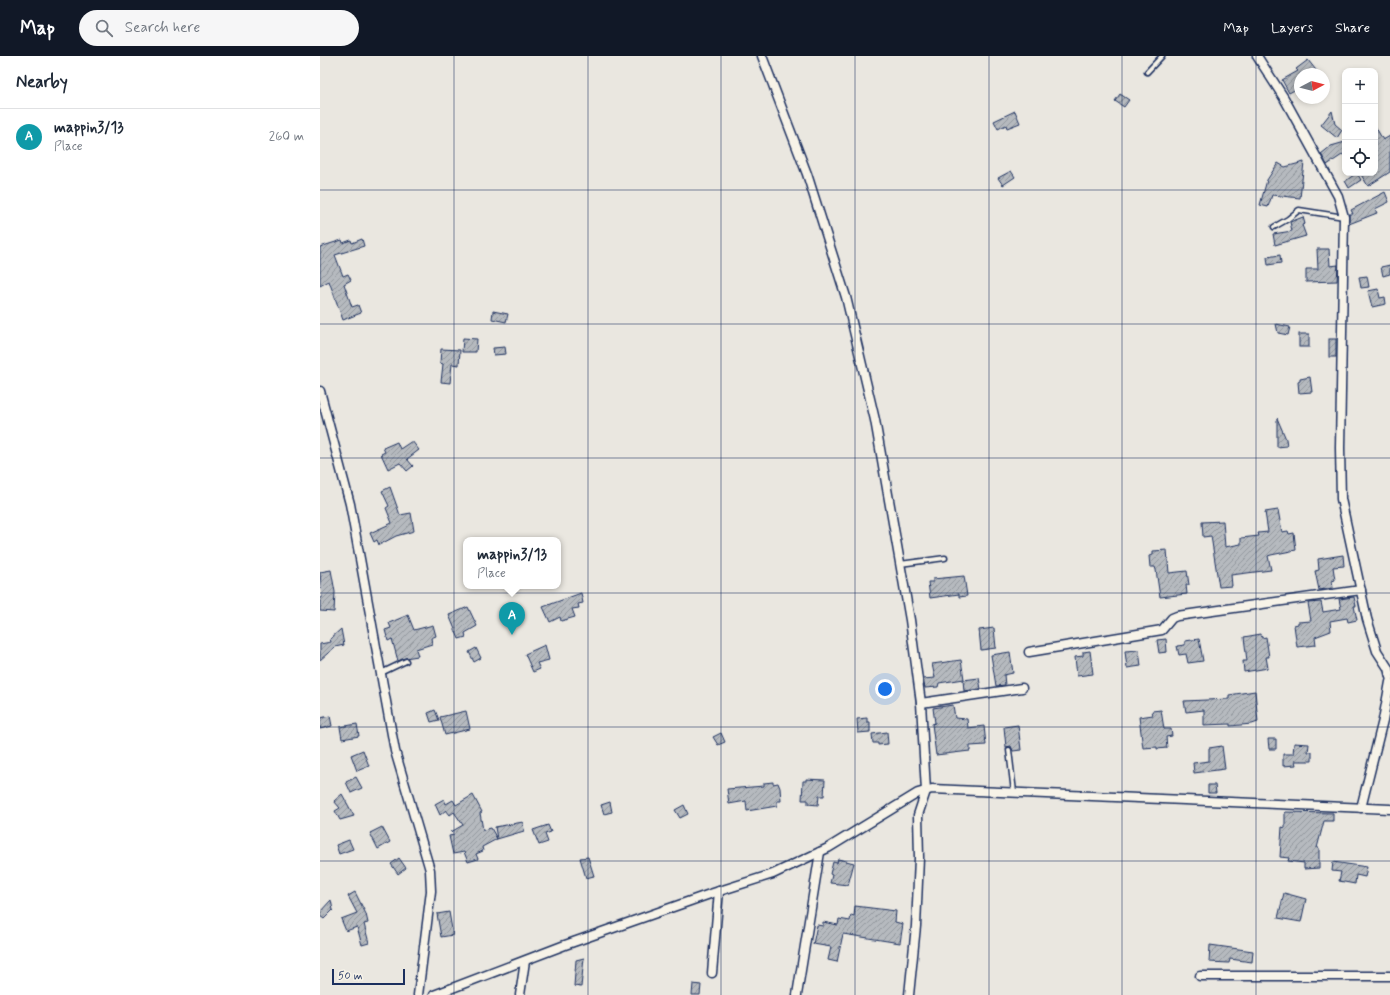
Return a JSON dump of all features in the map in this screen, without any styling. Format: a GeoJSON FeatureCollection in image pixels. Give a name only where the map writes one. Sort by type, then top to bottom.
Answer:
{"type":"FeatureCollection","features":[{"type":"Feature","properties":{"kind":"street"},"geometry":{"type":"LineString","coordinates":[[762,56],[807,174],[846,297],[875,420],[900,564],[921,704],[926,791],[918,815],[919,858],[916,926],[909,995]]}},
{"type":"Feature","properties":{"kind":"street"},"geometry":{"type":"LineString","coordinates":[[1257,56],[1284,98],[1338,196],[1344,217],[1340,448],[1341,499],[1360,590],[1377,651],[1388,668],[1390,677]]}},
{"type":"Feature","properties":{"kind":"street"},"geometry":{"type":"LineString","coordinates":[[320,391],[350,504],[395,751],[430,870],[431,891],[418,995]]}},
{"type":"Feature","properties":{"kind":"street"},"geometry":{"type":"LineString","coordinates":[[1029,652],[1162,630],[1172,618],[1177,616],[1360,590]]}},
{"type":"Feature","properties":{"kind":"street"},"geometry":{"type":"LineString","coordinates":[[1361,808],[1383,720],[1390,682]]}},
{"type":"Feature","properties":{"kind":"street"},"geometry":{"type":"LineString","coordinates":[[921,704],[1022,688]]}},
{"type":"Feature","properties":{"kind":"street"},"geometry":{"type":"LineString","coordinates":[[434,995],[719,891],[774,874],[820,852],[918,794],[926,791],[948,789],[1390,809]]}},
{"type":"Feature","properties":{"kind":"street"},"geometry":{"type":"LineString","coordinates":[[797,995],[820,852]]}},
{"type":"Feature","properties":{"kind":"street"},"geometry":{"type":"LineString","coordinates":[[712,972],[719,891]]}},
{"type":"Feature","properties":{"kind":"street"},"geometry":{"type":"LineString","coordinates":[[520,995],[525,961]]}},
{"type":"Feature","properties":{"kind":"street"},"geometry":{"type":"LineString","coordinates":[[1200,976],[1390,976]]}},
{"type":"Feature","properties":{"kind":"lane"},"geometry":{"type":"LineString","coordinates":[[1147,72],[1162,56]]}},
{"type":"Feature","properties":{"kind":"lane"},"geometry":{"type":"LineString","coordinates":[[1274,227],[1299,210],[1344,217]]}},
{"type":"Feature","properties":{"kind":"lane"},"geometry":{"type":"LineString","coordinates":[[900,564],[945,558]]}},
{"type":"Feature","properties":{"kind":"lane"},"geometry":{"type":"LineString","coordinates":[[380,674],[406,661]]}},
{"type":"Feature","properties":{"kind":"lane"},"geometry":{"type":"LineString","coordinates":[[1009,750],[1014,792]]}},
{"type":"Feature","properties":{"kind":"building"},"geometry":{"type":"Polygon","coordinates":[[[1308,60],[1314,68],[1297,68],[1308,60]]]}},
{"type":"Feature","properties":{"kind":"building"},"geometry":{"type":"Polygon","coordinates":[[[1294,73],[1294,90],[1289,93],[1282,80],[1294,73]]]}},
{"type":"Feature","properties":{"kind":"building"},"geometry":{"type":"Polygon","coordinates":[[[1120,94],[1129,100],[1124,107],[1115,101],[1120,94]]]}},
{"type":"Feature","properties":{"kind":"building"},"geometry":{"type":"Polygon","coordinates":[[[1015,111],[1020,123],[1007,128],[1006,125],[998,129],[994,121],[1015,111]]]}},
{"type":"Feature","properties":{"kind":"building"},"geometry":{"type":"Polygon","coordinates":[[[1332,111],[1335,124],[1342,130],[1337,138],[1321,125],[1332,111]]]}},
{"type":"Feature","properties":{"kind":"building"},"geometry":{"type":"Polygon","coordinates":[[[1378,131],[1383,140],[1390,136],[1390,172],[1368,186],[1362,176],[1378,176],[1378,131]]]}},
{"type":"Feature","properties":{"kind":"building"},"geometry":{"type":"Polygon","coordinates":[[[1342,143],[1342,155],[1327,165],[1321,154],[1331,146],[1342,143]]]}},
{"type":"Feature","properties":{"kind":"building"},"geometry":{"type":"Polygon","coordinates":[[[1304,162],[1300,198],[1272,195],[1268,207],[1260,205],[1267,180],[1278,163],[1285,167],[1304,162]]]}},
{"type":"Feature","properties":{"kind":"building"},"geometry":{"type":"Polygon","coordinates":[[[1011,171],[1015,177],[1003,185],[998,178],[1011,171]]]}},
{"type":"Feature","properties":{"kind":"building"},"geometry":{"type":"Polygon","coordinates":[[[1352,176],[1359,176],[1361,180],[1349,188],[1345,181],[1352,176]]]}},
{"type":"Feature","properties":{"kind":"building"},"geometry":{"type":"Polygon","coordinates":[[[1385,192],[1389,202],[1375,209],[1377,213],[1349,224],[1349,214],[1353,214],[1351,210],[1385,192]]]}},
{"type":"Feature","properties":{"kind":"building"},"geometry":{"type":"Polygon","coordinates":[[[1303,217],[1305,224],[1302,225],[1306,236],[1275,245],[1273,234],[1292,231],[1290,222],[1303,217]]]}},
{"type":"Feature","properties":{"kind":"building"},"geometry":{"type":"Polygon","coordinates":[[[362,239],[364,246],[335,255],[343,276],[348,274],[351,280],[344,284],[352,307],[358,305],[361,313],[343,320],[329,281],[320,286],[320,247],[342,240],[343,243],[351,240],[352,243],[362,239]]]}},
{"type":"Feature","properties":{"kind":"building"},"geometry":{"type":"Polygon","coordinates":[[[1317,249],[1329,249],[1330,266],[1338,265],[1337,281],[1306,282],[1306,269],[1318,269],[1317,249]]]}},
{"type":"Feature","properties":{"kind":"building"},"geometry":{"type":"Polygon","coordinates":[[[1280,255],[1281,263],[1268,265],[1267,257],[1280,255]]]}},
{"type":"Feature","properties":{"kind":"building"},"geometry":{"type":"Polygon","coordinates":[[[1390,265],[1390,274],[1383,276],[1381,267],[1390,265]]]}},
{"type":"Feature","properties":{"kind":"building"},"geometry":{"type":"Polygon","coordinates":[[[1367,276],[1369,287],[1361,288],[1359,277],[1367,276]]]}},
{"type":"Feature","properties":{"kind":"building"},"geometry":{"type":"Polygon","coordinates":[[[1378,289],[1380,298],[1385,297],[1386,304],[1372,307],[1368,291],[1378,289]]]}},
{"type":"Feature","properties":{"kind":"building"},"geometry":{"type":"Polygon","coordinates":[[[493,311],[508,314],[506,322],[492,319],[493,311]]]}},
{"type":"Feature","properties":{"kind":"building"},"geometry":{"type":"Polygon","coordinates":[[[1276,324],[1290,327],[1288,335],[1278,333],[1276,324]]]}},
{"type":"Feature","properties":{"kind":"building"},"geometry":{"type":"Polygon","coordinates":[[[1299,334],[1309,334],[1309,347],[1299,347],[1299,334]]]}},
{"type":"Feature","properties":{"kind":"building"},"geometry":{"type":"Polygon","coordinates":[[[463,338],[477,339],[476,352],[462,352],[463,338]]]}},
{"type":"Feature","properties":{"kind":"building"},"geometry":{"type":"Polygon","coordinates":[[[1329,339],[1336,339],[1336,357],[1329,357],[1329,339]]]}},
{"type":"Feature","properties":{"kind":"building"},"geometry":{"type":"Polygon","coordinates":[[[505,347],[506,354],[494,355],[493,348],[505,347]]]}},
{"type":"Feature","properties":{"kind":"building"},"geometry":{"type":"Polygon","coordinates":[[[441,349],[460,350],[459,365],[452,364],[450,383],[441,382],[443,364],[440,363],[441,349]]]}},
{"type":"Feature","properties":{"kind":"building"},"geometry":{"type":"Polygon","coordinates":[[[1310,377],[1312,392],[1299,393],[1298,382],[1300,379],[1310,377]]]}},
{"type":"Feature","properties":{"kind":"building"},"geometry":{"type":"Polygon","coordinates":[[[1277,418],[1286,439],[1287,446],[1277,447],[1277,418]]]}},
{"type":"Feature","properties":{"kind":"building"},"geometry":{"type":"Polygon","coordinates":[[[412,441],[419,450],[407,459],[413,466],[407,471],[400,463],[388,469],[381,454],[385,452],[383,448],[397,442],[400,449],[412,441]]]}},
{"type":"Feature","properties":{"kind":"building"},"geometry":{"type":"Polygon","coordinates":[[[390,487],[400,515],[411,513],[414,531],[396,536],[379,545],[377,540],[374,542],[370,533],[392,523],[386,508],[389,506],[382,491],[390,487]]]}},
{"type":"Feature","properties":{"kind":"building"},"geometry":{"type":"Polygon","coordinates":[[[1278,510],[1282,532],[1288,531],[1289,534],[1294,533],[1296,550],[1268,556],[1271,570],[1231,575],[1232,586],[1219,587],[1211,536],[1203,537],[1202,522],[1223,521],[1225,547],[1241,544],[1241,538],[1259,536],[1258,533],[1268,532],[1265,512],[1278,510]]]}},
{"type":"Feature","properties":{"kind":"building"},"geometry":{"type":"Polygon","coordinates":[[[1167,550],[1169,573],[1187,571],[1189,585],[1186,585],[1187,594],[1160,597],[1156,570],[1155,567],[1150,567],[1149,556],[1153,555],[1153,551],[1167,550]]]}},
{"type":"Feature","properties":{"kind":"building"},"geometry":{"type":"Polygon","coordinates":[[[1343,555],[1344,566],[1333,567],[1335,580],[1332,581],[1333,588],[1319,590],[1315,571],[1319,570],[1318,559],[1343,555]]]}},
{"type":"Feature","properties":{"kind":"building"},"geometry":{"type":"Polygon","coordinates":[[[331,570],[335,592],[334,612],[320,611],[320,598],[322,598],[320,572],[331,570]]]}},
{"type":"Feature","properties":{"kind":"building"},"geometry":{"type":"Polygon","coordinates":[[[964,576],[967,596],[959,597],[959,594],[930,598],[928,582],[933,582],[933,579],[964,576]]]}},
{"type":"Feature","properties":{"kind":"building"},"geometry":{"type":"Polygon","coordinates":[[[581,593],[583,603],[578,604],[579,608],[572,609],[575,617],[561,621],[560,617],[550,622],[543,607],[581,593]]]}},
{"type":"Feature","properties":{"kind":"building"},"geometry":{"type":"Polygon","coordinates":[[[1354,597],[1357,620],[1348,622],[1347,618],[1330,621],[1331,631],[1315,637],[1316,645],[1297,647],[1294,625],[1298,624],[1298,622],[1311,621],[1308,603],[1321,602],[1323,612],[1341,609],[1339,599],[1354,597]]]}},
{"type":"Feature","properties":{"kind":"building"},"geometry":{"type":"Polygon","coordinates":[[[468,607],[477,626],[465,633],[466,637],[459,639],[449,615],[468,607]]]}},
{"type":"Feature","properties":{"kind":"building"},"geometry":{"type":"Polygon","coordinates":[[[408,615],[414,630],[433,625],[436,636],[431,638],[432,644],[416,649],[418,656],[405,658],[398,661],[392,639],[388,641],[385,630],[391,628],[389,623],[408,615]]]}},
{"type":"Feature","properties":{"kind":"building"},"geometry":{"type":"Polygon","coordinates":[[[994,628],[996,648],[981,650],[979,630],[994,628]]]}},
{"type":"Feature","properties":{"kind":"building"},"geometry":{"type":"Polygon","coordinates":[[[341,629],[344,645],[335,647],[320,660],[320,644],[331,642],[330,639],[341,629]]]}},
{"type":"Feature","properties":{"kind":"building"},"geometry":{"type":"Polygon","coordinates":[[[1261,634],[1262,638],[1266,637],[1269,657],[1266,657],[1268,668],[1244,672],[1243,661],[1247,661],[1244,637],[1261,634]]]}},
{"type":"Feature","properties":{"kind":"building"},"geometry":{"type":"Polygon","coordinates":[[[1166,639],[1167,652],[1159,653],[1157,640],[1166,639]]]}},
{"type":"Feature","properties":{"kind":"building"},"geometry":{"type":"Polygon","coordinates":[[[1199,639],[1203,661],[1188,663],[1186,654],[1179,655],[1177,646],[1185,645],[1185,641],[1199,639]]]}},
{"type":"Feature","properties":{"kind":"building"},"geometry":{"type":"Polygon","coordinates":[[[545,645],[549,660],[537,663],[540,669],[533,672],[525,654],[545,645]]]}},
{"type":"Feature","properties":{"kind":"building"},"geometry":{"type":"Polygon","coordinates":[[[476,648],[481,658],[474,662],[469,652],[476,648]]]}},
{"type":"Feature","properties":{"kind":"building"},"geometry":{"type":"Polygon","coordinates":[[[1139,650],[1141,666],[1127,668],[1125,651],[1139,650]]]}},
{"type":"Feature","properties":{"kind":"building"},"geometry":{"type":"Polygon","coordinates":[[[1090,651],[1093,674],[1077,676],[1075,657],[1083,656],[1083,652],[1090,651]]]}},
{"type":"Feature","properties":{"kind":"building"},"geometry":{"type":"Polygon","coordinates":[[[1010,652],[1013,673],[1004,675],[1005,685],[996,686],[991,655],[1010,652]]]}},
{"type":"Feature","properties":{"kind":"building"},"geometry":{"type":"Polygon","coordinates":[[[961,660],[964,679],[939,683],[938,687],[925,688],[923,679],[935,678],[932,664],[961,660]]]}},
{"type":"Feature","properties":{"kind":"building"},"geometry":{"type":"Polygon","coordinates":[[[979,678],[981,689],[964,691],[963,680],[979,678]]]}},
{"type":"Feature","properties":{"kind":"building"},"geometry":{"type":"Polygon","coordinates":[[[1255,691],[1258,722],[1252,724],[1230,726],[1230,724],[1204,725],[1204,710],[1186,712],[1184,701],[1229,699],[1229,695],[1255,691]]]}},
{"type":"Feature","properties":{"kind":"building"},"geometry":{"type":"Polygon","coordinates":[[[953,705],[955,718],[967,719],[968,728],[984,726],[986,745],[970,746],[970,751],[936,755],[932,724],[935,723],[933,708],[953,705]]]}},
{"type":"Feature","properties":{"kind":"building"},"geometry":{"type":"Polygon","coordinates":[[[435,710],[439,720],[431,722],[428,713],[435,710]]]}},
{"type":"Feature","properties":{"kind":"building"},"geometry":{"type":"Polygon","coordinates":[[[1161,710],[1164,729],[1171,729],[1172,736],[1166,737],[1167,748],[1143,748],[1139,717],[1153,715],[1152,711],[1161,710]]]}},
{"type":"Feature","properties":{"kind":"building"},"geometry":{"type":"Polygon","coordinates":[[[466,711],[470,729],[445,735],[440,717],[466,711]]]}},
{"type":"Feature","properties":{"kind":"building"},"geometry":{"type":"Polygon","coordinates":[[[330,716],[332,726],[320,729],[320,718],[330,716]]]}},
{"type":"Feature","properties":{"kind":"building"},"geometry":{"type":"Polygon","coordinates":[[[867,718],[867,722],[870,722],[870,732],[858,733],[857,719],[867,718]]]}},
{"type":"Feature","properties":{"kind":"building"},"geometry":{"type":"Polygon","coordinates":[[[357,724],[359,736],[342,739],[340,727],[357,724]]]}},
{"type":"Feature","properties":{"kind":"building"},"geometry":{"type":"Polygon","coordinates":[[[1018,725],[1021,750],[1013,751],[1011,746],[1006,747],[1004,727],[1018,725]]]}},
{"type":"Feature","properties":{"kind":"building"},"geometry":{"type":"Polygon","coordinates":[[[887,732],[888,744],[878,745],[878,743],[873,743],[872,734],[887,732]]]}},
{"type":"Feature","properties":{"kind":"building"},"geometry":{"type":"Polygon","coordinates":[[[721,733],[725,742],[718,745],[713,737],[721,733]]]}},
{"type":"Feature","properties":{"kind":"building"},"geometry":{"type":"Polygon","coordinates":[[[1268,739],[1276,739],[1276,749],[1269,749],[1268,739]]]}},
{"type":"Feature","properties":{"kind":"building"},"geometry":{"type":"Polygon","coordinates":[[[1294,743],[1309,744],[1308,752],[1312,752],[1312,761],[1295,761],[1296,765],[1283,766],[1283,754],[1293,754],[1294,743]]]}},
{"type":"Feature","properties":{"kind":"building"},"geometry":{"type":"Polygon","coordinates":[[[1222,746],[1225,769],[1194,773],[1193,763],[1209,761],[1209,748],[1222,746]]]}},
{"type":"Feature","properties":{"kind":"building"},"geometry":{"type":"Polygon","coordinates":[[[363,750],[369,766],[357,771],[351,755],[363,750]]]}},
{"type":"Feature","properties":{"kind":"building"},"geometry":{"type":"Polygon","coordinates":[[[356,777],[362,788],[351,793],[346,782],[356,777]]]}},
{"type":"Feature","properties":{"kind":"building"},"geometry":{"type":"Polygon","coordinates":[[[806,779],[825,780],[824,796],[819,796],[818,805],[808,804],[808,800],[802,800],[803,781],[806,781],[806,779]]]}},
{"type":"Feature","properties":{"kind":"building"},"geometry":{"type":"Polygon","coordinates":[[[773,782],[773,784],[778,783],[780,788],[781,801],[777,801],[777,806],[747,811],[746,801],[729,804],[727,789],[764,786],[764,783],[773,782]]]}},
{"type":"Feature","properties":{"kind":"building"},"geometry":{"type":"Polygon","coordinates":[[[1208,785],[1215,785],[1216,793],[1208,793],[1208,785]]]}},
{"type":"Feature","properties":{"kind":"building"},"geometry":{"type":"Polygon","coordinates":[[[342,794],[354,816],[340,820],[335,811],[340,808],[334,801],[342,794]]]}},
{"type":"Feature","properties":{"kind":"building"},"geometry":{"type":"Polygon","coordinates":[[[473,795],[482,812],[480,813],[483,830],[491,828],[497,839],[482,847],[483,851],[476,854],[478,859],[468,862],[464,852],[453,854],[449,836],[454,835],[451,832],[463,825],[454,812],[450,815],[446,810],[440,815],[435,804],[444,799],[446,804],[453,800],[456,805],[473,795]]]}},
{"type":"Feature","properties":{"kind":"building"},"geometry":{"type":"Polygon","coordinates":[[[610,802],[612,812],[604,814],[601,805],[610,802]]]}},
{"type":"Feature","properties":{"kind":"building"},"geometry":{"type":"Polygon","coordinates":[[[684,805],[688,814],[680,818],[675,810],[684,805]]]}},
{"type":"Feature","properties":{"kind":"building"},"geometry":{"type":"Polygon","coordinates":[[[1285,812],[1333,813],[1333,821],[1324,821],[1317,848],[1319,848],[1319,868],[1304,869],[1304,863],[1288,861],[1289,858],[1280,857],[1282,827],[1285,828],[1285,812]]]}},
{"type":"Feature","properties":{"kind":"building"},"geometry":{"type":"Polygon","coordinates":[[[523,822],[524,831],[497,839],[495,827],[523,822]]]}},
{"type":"Feature","properties":{"kind":"building"},"geometry":{"type":"Polygon","coordinates":[[[548,825],[551,832],[545,834],[548,842],[539,845],[533,830],[548,825]]]}},
{"type":"Feature","properties":{"kind":"building"},"geometry":{"type":"Polygon","coordinates":[[[382,827],[390,842],[378,849],[370,833],[382,827]]]}},
{"type":"Feature","properties":{"kind":"building"},"geometry":{"type":"Polygon","coordinates":[[[349,840],[353,849],[339,854],[336,845],[349,840]]]}},
{"type":"Feature","properties":{"kind":"building"},"geometry":{"type":"Polygon","coordinates":[[[588,857],[594,876],[586,878],[580,858],[588,857]]]}},
{"type":"Feature","properties":{"kind":"building"},"geometry":{"type":"Polygon","coordinates":[[[399,858],[406,868],[398,874],[391,864],[399,858]]]}},
{"type":"Feature","properties":{"kind":"building"},"geometry":{"type":"Polygon","coordinates":[[[838,859],[854,863],[848,885],[830,883],[832,875],[830,874],[833,862],[837,863],[838,859]]]}},
{"type":"Feature","properties":{"kind":"building"},"geometry":{"type":"Polygon","coordinates":[[[1333,862],[1367,867],[1365,877],[1356,875],[1355,884],[1339,881],[1341,872],[1332,871],[1333,862]]]}},
{"type":"Feature","properties":{"kind":"building"},"geometry":{"type":"Polygon","coordinates":[[[355,892],[366,914],[368,923],[364,924],[369,943],[362,945],[357,927],[346,931],[341,919],[357,913],[348,896],[355,892]]]}},
{"type":"Feature","properties":{"kind":"building"},"geometry":{"type":"Polygon","coordinates":[[[1284,893],[1306,899],[1301,922],[1278,918],[1284,893]]]}},
{"type":"Feature","properties":{"kind":"building"},"geometry":{"type":"Polygon","coordinates":[[[331,900],[333,910],[324,919],[320,916],[320,912],[331,900]]]}},
{"type":"Feature","properties":{"kind":"building"},"geometry":{"type":"Polygon","coordinates":[[[855,906],[896,911],[895,922],[903,924],[900,943],[843,934],[837,962],[828,960],[831,947],[813,944],[817,925],[823,926],[823,922],[838,925],[839,919],[850,921],[851,915],[854,916],[855,906]]]}},
{"type":"Feature","properties":{"kind":"building"},"geometry":{"type":"Polygon","coordinates":[[[449,912],[453,935],[441,937],[437,914],[449,912]]]}},
{"type":"Feature","properties":{"kind":"building"},"geometry":{"type":"Polygon","coordinates":[[[1210,945],[1253,951],[1252,962],[1230,959],[1229,963],[1209,962],[1210,945]]]}},
{"type":"Feature","properties":{"kind":"building"},"geometry":{"type":"Polygon","coordinates":[[[584,958],[581,987],[574,986],[576,960],[584,958]]]}},
{"type":"Feature","properties":{"kind":"building"},"geometry":{"type":"Polygon","coordinates":[[[693,984],[701,985],[700,995],[692,995],[693,984]]]}},
{"type":"Feature","properties":{"kind":"place","name":"mappin3/13"},"geometry":{"type":"Point","coordinates":[512,635]}}]}
